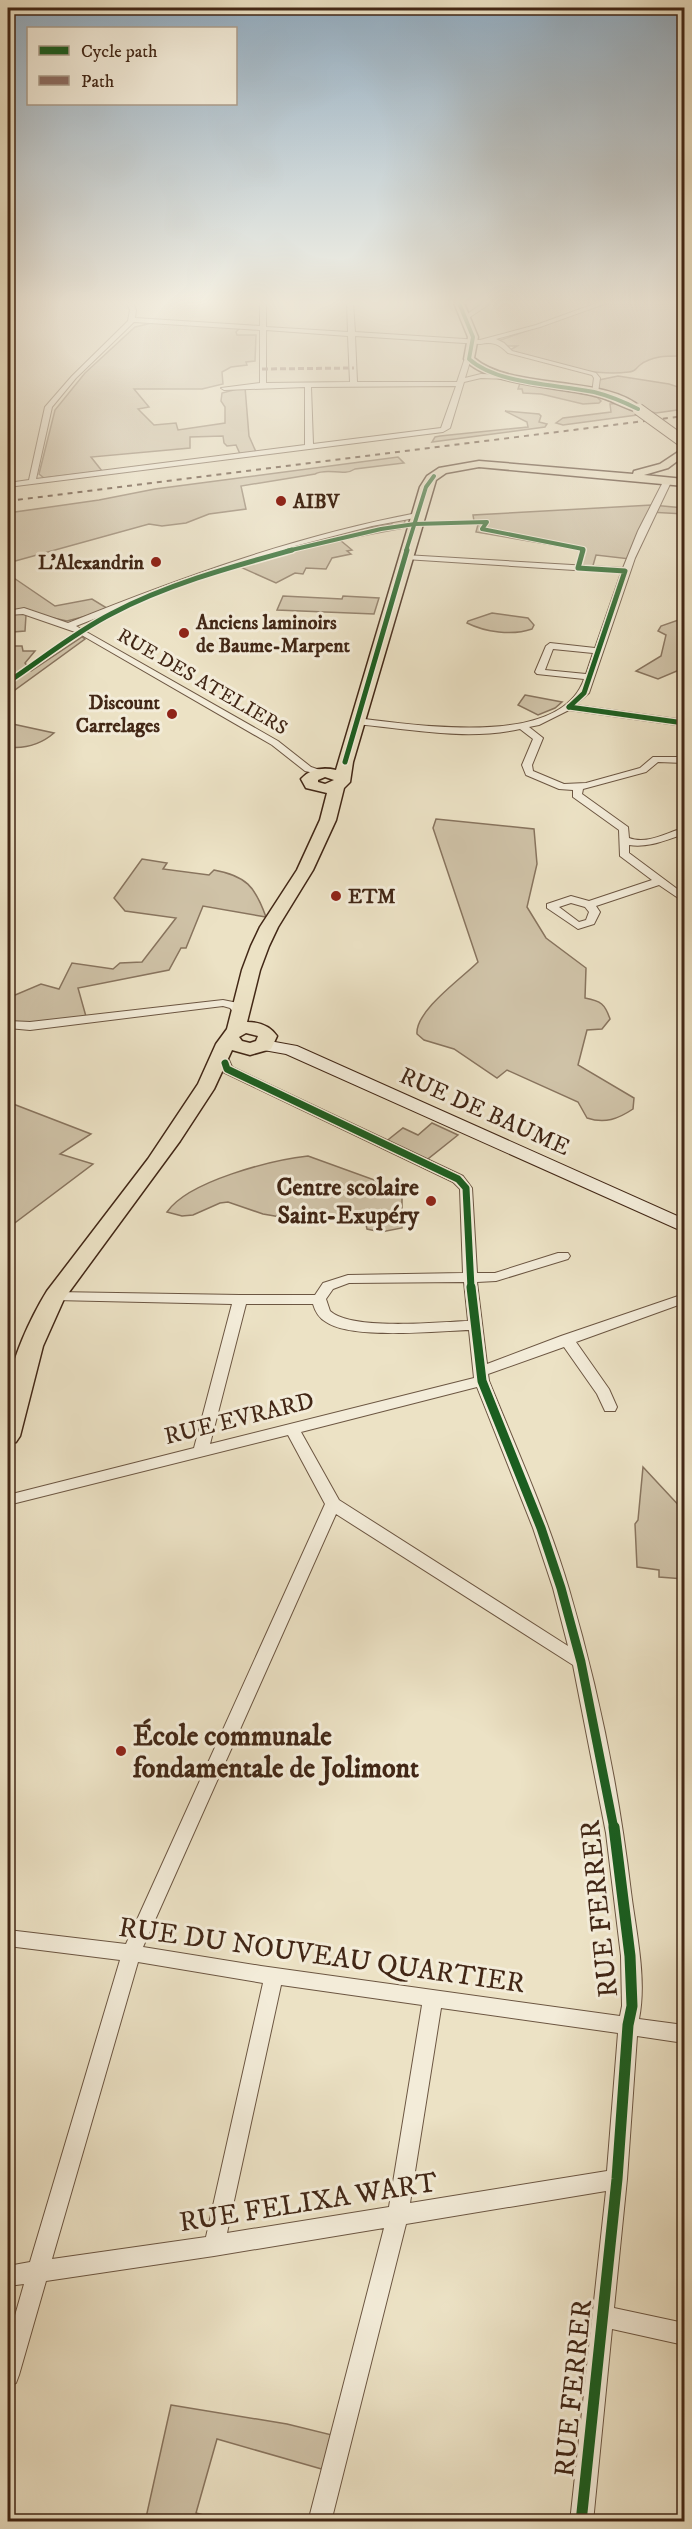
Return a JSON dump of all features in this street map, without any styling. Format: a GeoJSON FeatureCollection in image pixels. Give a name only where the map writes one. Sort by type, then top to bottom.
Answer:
{"type":"FeatureCollection","features":[{"type":"Feature","properties":{"kind":"main road"},"geometry":{"type":"LineString","coordinates":[[650,421],[682,452]]}},
{"type":"Feature","properties":{"kind":"main road"},"geometry":{"type":"LineString","coordinates":[[611,475],[658,469],[682,452]]}},
{"type":"Feature","properties":{"kind":"main road"},"geometry":{"type":"LineString","coordinates":[[668,480],[682,452]]}},
{"type":"Feature","properties":{"kind":"main road"},"geometry":{"type":"LineString","coordinates":[[8,1436],[30,1349],[42,1319],[56,1296],[173,1138],[218,1071],[239,1026],[253,964],[269,927],[305,870],[328,820],[325,781],[345,774],[345,762],[356,721],[417,515],[426,488],[434,476],[448,468],[479,464],[684,482]]}},
{"type":"Feature","properties":{"kind":"main road"},"geometry":{"type":"LineString","coordinates":[[239,1026],[250,1020],[263,1035]]}},
{"type":"Feature","properties":{"kind":"main road"},"geometry":{"type":"LineString","coordinates":[[239,1026],[263,1035]]}},
{"type":"Feature","properties":{"kind":"main road","name":"RUE DE BAUME"},"geometry":{"type":"LineString","coordinates":[[263,1035],[291,1041],[684,1216]]}},
{"type":"Feature","properties":{"kind":"main road","name":"RUE DE BAUME"},"geometry":{"type":"LineString","coordinates":[[263,1035],[291,1050],[684,1227]]}},
{"type":"Feature","properties":{"kind":"street"},"geometry":{"type":"LineString","coordinates":[[32,482],[46,421]]}},
{"type":"Feature","properties":{"kind":"street"},"geometry":{"type":"LineString","coordinates":[[309,421],[309,447]]}},
{"type":"Feature","properties":{"kind":"street"},"geometry":{"type":"LineString","coordinates":[[8,485],[403,436],[445,429],[448,421]]}},
{"type":"Feature","properties":{"kind":"street"},"geometry":{"type":"LineString","coordinates":[[356,721],[492,732],[523,726],[569,707],[584,693],[625,571],[651,508],[668,480]]}},
{"type":"Feature","properties":{"kind":"street"},"geometry":{"type":"LineString","coordinates":[[69,626],[169,585],[231,563],[367,524],[417,515]]}},
{"type":"Feature","properties":{"kind":"street"},"geometry":{"type":"LineString","coordinates":[[405,557],[625,571]]}},
{"type":"Feature","properties":{"kind":"street","name":"RUE DES ATELIERS"},"geometry":{"type":"LineString","coordinates":[[8,613],[24,611],[69,626],[98,641],[275,743],[325,781]]}},
{"type":"Feature","properties":{"kind":"street"},"geometry":{"type":"LineString","coordinates":[[590,676],[540,672],[550,646],[598,651]]}},
{"type":"Feature","properties":{"kind":"street"},"geometry":{"type":"LineString","coordinates":[[569,707],[684,723]]}},
{"type":"Feature","properties":{"kind":"street"},"geometry":{"type":"LineString","coordinates":[[523,726],[538,738],[527,765],[529,773],[563,787],[578,787],[643,770],[656,759],[684,760]]}},
{"type":"Feature","properties":{"kind":"street"},"geometry":{"type":"LineString","coordinates":[[578,787],[577,795],[624,829],[624,854],[684,899]]}},
{"type":"Feature","properties":{"kind":"street"},"geometry":{"type":"LineString","coordinates":[[624,839],[637,844],[684,831]]}},
{"type":"Feature","properties":{"kind":"street"},"geometry":{"type":"LineString","coordinates":[[589,905],[661,881]]}},
{"type":"Feature","properties":{"kind":"street"},"geometry":{"type":"LineString","coordinates":[[8,1025],[39,1025],[223,1003],[237,997],[245,972],[253,964]]}},
{"type":"Feature","properties":{"kind":"street"},"geometry":{"type":"LineString","coordinates":[[223,1003],[234,1005],[239,1026]]}},
{"type":"Feature","properties":{"kind":"street","name":"RUE FERRER"},"geometry":{"type":"LineString","coordinates":[[218,1071],[227,1069],[434,1166],[458,1179],[466,1188],[470,1278],[481,1376],[541,1528],[561,1588],[581,1662],[615,1833],[630,1956],[632,2006],[628,2025],[617,2179],[581,2522]]}},
{"type":"Feature","properties":{"kind":"street"},"geometry":{"type":"LineString","coordinates":[[476,1325],[357,1326],[336,1322],[320,1306],[319,1299],[328,1286],[348,1279],[496,1277],[563,1256]]}},
{"type":"Feature","properties":{"kind":"street"},"geometry":{"type":"LineString","coordinates":[[56,1296],[240,1300],[319,1299]]}},
{"type":"Feature","properties":{"kind":"street","name":"RUE EVRARD"},"geometry":{"type":"LineString","coordinates":[[8,1500],[292,1428],[481,1376],[566,1339],[684,1298]]}},
{"type":"Feature","properties":{"kind":"street"},"geometry":{"type":"LineString","coordinates":[[201,1451],[240,1300]]}},
{"type":"Feature","properties":{"kind":"street"},"geometry":{"type":"LineString","coordinates":[[566,1339],[604,1393],[610,1407]]}},
{"type":"Feature","properties":{"kind":"street"},"geometry":{"type":"LineString","coordinates":[[292,1428],[333,1504],[581,1662]]}},
{"type":"Feature","properties":{"kind":"street"},"geometry":{"type":"LineString","coordinates":[[8,2375],[130,1953],[333,1504]]}},
{"type":"Feature","properties":{"kind":"street","name":"RUE DU NOUVEAU QUARTIER"},"geometry":{"type":"LineString","coordinates":[[8,1938],[130,1953],[274,1976],[684,2034]]}},
{"type":"Feature","properties":{"kind":"street"},"geometry":{"type":"LineString","coordinates":[[214,2246],[274,1976]]}},
{"type":"Feature","properties":{"kind":"street"},"geometry":{"type":"LineString","coordinates":[[319,2522],[398,2214],[433,1998]]}},
{"type":"Feature","properties":{"kind":"street","name":"RUE FELIXA WART"},"geometry":{"type":"LineString","coordinates":[[8,2276],[214,2246],[617,2179]]}},
{"type":"Feature","properties":{"kind":"street"},"geometry":{"type":"LineString","coordinates":[[602,2316],[684,2334]]}},
{"type":"Feature","properties":{"kind":"shaded area"},"geometry":{"type":"Polygon","coordinates":[[[52,421],[150,421],[154,425],[176,423],[178,430],[225,423],[225,421],[248,421],[249,436],[256,452],[240,454],[236,445],[227,446],[224,443],[223,436],[190,437],[190,448],[91,457],[102,471],[44,478],[39,474],[52,421]]]}},
{"type":"Feature","properties":{"kind":"shaded area"},"geometry":{"type":"Polygon","coordinates":[[[525,421],[539,421],[547,424],[545,427],[432,442],[435,437],[440,436],[528,427],[525,421]]]}},
{"type":"Feature","properties":{"kind":"shaded area"},"geometry":{"type":"Polygon","coordinates":[[[559,421],[592,421],[563,425],[556,423],[559,421]]]}},
{"type":"Feature","properties":{"kind":"shaded area"},"geometry":{"type":"Polygon","coordinates":[[[398,457],[404,463],[346,472],[325,471],[241,486],[246,509],[209,514],[186,523],[162,526],[149,524],[8,563],[8,513],[99,500],[155,489],[398,457]]]}},
{"type":"Feature","properties":{"kind":"shaded area"},"geometry":{"type":"Polygon","coordinates":[[[652,505],[684,508],[684,514],[649,512],[630,559],[596,555],[592,569],[575,568],[582,550],[476,532],[479,521],[474,521],[473,515],[652,505]]]}},
{"type":"Feature","properties":{"kind":"shaded area"},"geometry":{"type":"Polygon","coordinates":[[[406,517],[403,528],[340,540],[352,550],[347,551],[351,554],[332,558],[326,569],[306,568],[303,574],[295,573],[276,583],[238,566],[277,555],[275,554],[280,549],[353,528],[362,529],[392,524],[390,519],[406,517]]]}},
{"type":"Feature","properties":{"kind":"shaded area"},"geometry":{"type":"Polygon","coordinates":[[[8,574],[55,606],[92,599],[110,610],[67,621],[30,613],[26,615],[25,631],[13,632],[10,646],[22,646],[23,651],[35,651],[25,663],[31,671],[82,637],[85,639],[8,695],[8,574]]]}},
{"type":"Feature","properties":{"kind":"shaded area"},"geometry":{"type":"Polygon","coordinates":[[[283,596],[379,598],[374,614],[277,610],[283,596]]]}},
{"type":"Feature","properties":{"kind":"shaded area"},"geometry":{"type":"Polygon","coordinates":[[[492,613],[528,618],[534,625],[532,629],[507,633],[482,629],[467,623],[492,613]]]}},
{"type":"Feature","properties":{"kind":"shaded area"},"geometry":{"type":"Polygon","coordinates":[[[684,618],[684,668],[658,679],[636,671],[661,656],[666,635],[658,631],[661,626],[684,618]]]}},
{"type":"Feature","properties":{"kind":"shaded area"},"geometry":{"type":"Polygon","coordinates":[[[525,695],[562,702],[555,708],[538,715],[518,705],[525,695]]]}},
{"type":"Feature","properties":{"kind":"shaded area"},"geometry":{"type":"Polygon","coordinates":[[[8,723],[54,733],[32,745],[8,747],[8,723]]]}},
{"type":"Feature","properties":{"kind":"shaded area"},"geometry":{"type":"Polygon","coordinates":[[[436,819],[534,829],[537,864],[527,907],[546,938],[586,968],[585,998],[602,1004],[610,1019],[602,1029],[587,1030],[578,1065],[634,1098],[633,1109],[611,1120],[600,1121],[587,1118],[578,1102],[507,1070],[497,1078],[454,1049],[424,1040],[417,1034],[418,1025],[431,1005],[478,962],[433,828],[436,819]]]}},
{"type":"Feature","properties":{"kind":"shaded area"},"geometry":{"type":"Polygon","coordinates":[[[142,859],[167,863],[163,869],[209,875],[214,870],[242,879],[258,897],[266,917],[203,906],[186,948],[181,948],[169,970],[78,988],[87,1020],[22,1027],[8,1025],[8,998],[41,984],[59,989],[72,963],[113,969],[120,963],[142,962],[176,918],[125,911],[114,898],[142,859]]]}},
{"type":"Feature","properties":{"kind":"shaded area"},"geometry":{"type":"Polygon","coordinates":[[[8,1102],[91,1134],[60,1154],[93,1164],[8,1228],[8,1102]]]}},
{"type":"Feature","properties":{"kind":"shaded area"},"geometry":{"type":"Polygon","coordinates":[[[432,1123],[458,1135],[424,1162],[384,1143],[403,1128],[418,1135],[432,1123]]]}},
{"type":"Feature","properties":{"kind":"shaded area"},"geometry":{"type":"Polygon","coordinates":[[[308,1156],[402,1190],[402,1228],[381,1232],[367,1229],[365,1220],[353,1221],[329,1215],[298,1220],[263,1214],[228,1202],[220,1203],[193,1215],[182,1216],[167,1212],[178,1201],[211,1182],[253,1167],[308,1156]]]}},
{"type":"Feature","properties":{"kind":"shaded area"},"geometry":{"type":"Polygon","coordinates":[[[643,1467],[684,1511],[684,1579],[659,1577],[659,1570],[637,1567],[635,1524],[638,1520],[643,1467]]]}},
{"type":"Feature","properties":{"kind":"shaded area"},"geometry":{"type":"Polygon","coordinates":[[[171,2405],[287,2424],[332,2435],[332,2472],[217,2439],[196,2513],[226,2521],[145,2522],[171,2405]]]}},
{"type":"Feature","properties":{"kind":"railway"},"geometry":{"type":"LineString","coordinates":[[8,501],[644,421]]}},
{"type":"Feature","properties":{"kind":"cycle path"},"geometry":{"type":"LineString","coordinates":[[345,762],[417,515],[426,487],[434,476]]}},
{"type":"Feature","properties":{"kind":"cycle path"},"geometry":{"type":"LineString","coordinates":[[8,682],[110,614],[172,587],[230,567],[317,543],[381,529],[415,524],[487,522],[482,529],[583,549],[578,568],[625,571],[584,693],[569,707]]}},
{"type":"Feature","properties":{"kind":"cycle path"},"geometry":{"type":"LineString","coordinates":[[569,707],[684,723]]}},
{"type":"Feature","properties":{"kind":"cycle path"},"geometry":{"type":"LineString","coordinates":[[225,1063],[227,1069],[444,1171],[458,1179],[466,1188],[470,1278],[482,1381],[541,1528],[561,1588],[581,1662],[615,1833],[630,1956],[632,2006],[628,2025],[617,2179],[581,2522]]}},
{"type":"Feature","properties":{"kind":"place","name":"AIBV"},"geometry":{"type":"Point","coordinates":[281,501]}},
{"type":"Feature","properties":{"kind":"place","name":"L'Alexandrin"},"geometry":{"type":"Point","coordinates":[156,562]}},
{"type":"Feature","properties":{"kind":"place","name":"Anciens laminoirs de Baume-Marpent"},"geometry":{"type":"Point","coordinates":[184,633]}},
{"type":"Feature","properties":{"kind":"place","name":"Discount Carrelages"},"geometry":{"type":"Point","coordinates":[172,714]}},
{"type":"Feature","properties":{"kind":"place","name":"ETM"},"geometry":{"type":"Point","coordinates":[336,896]}},
{"type":"Feature","properties":{"kind":"place","name":"Centre scolaire Saint-Exupéry"},"geometry":{"type":"Point","coordinates":[431,1201]}},
{"type":"Feature","properties":{"kind":"place","name":"École communale fondamentale de Jolimont"},"geometry":{"type":"Point","coordinates":[121,1751]}}]}
